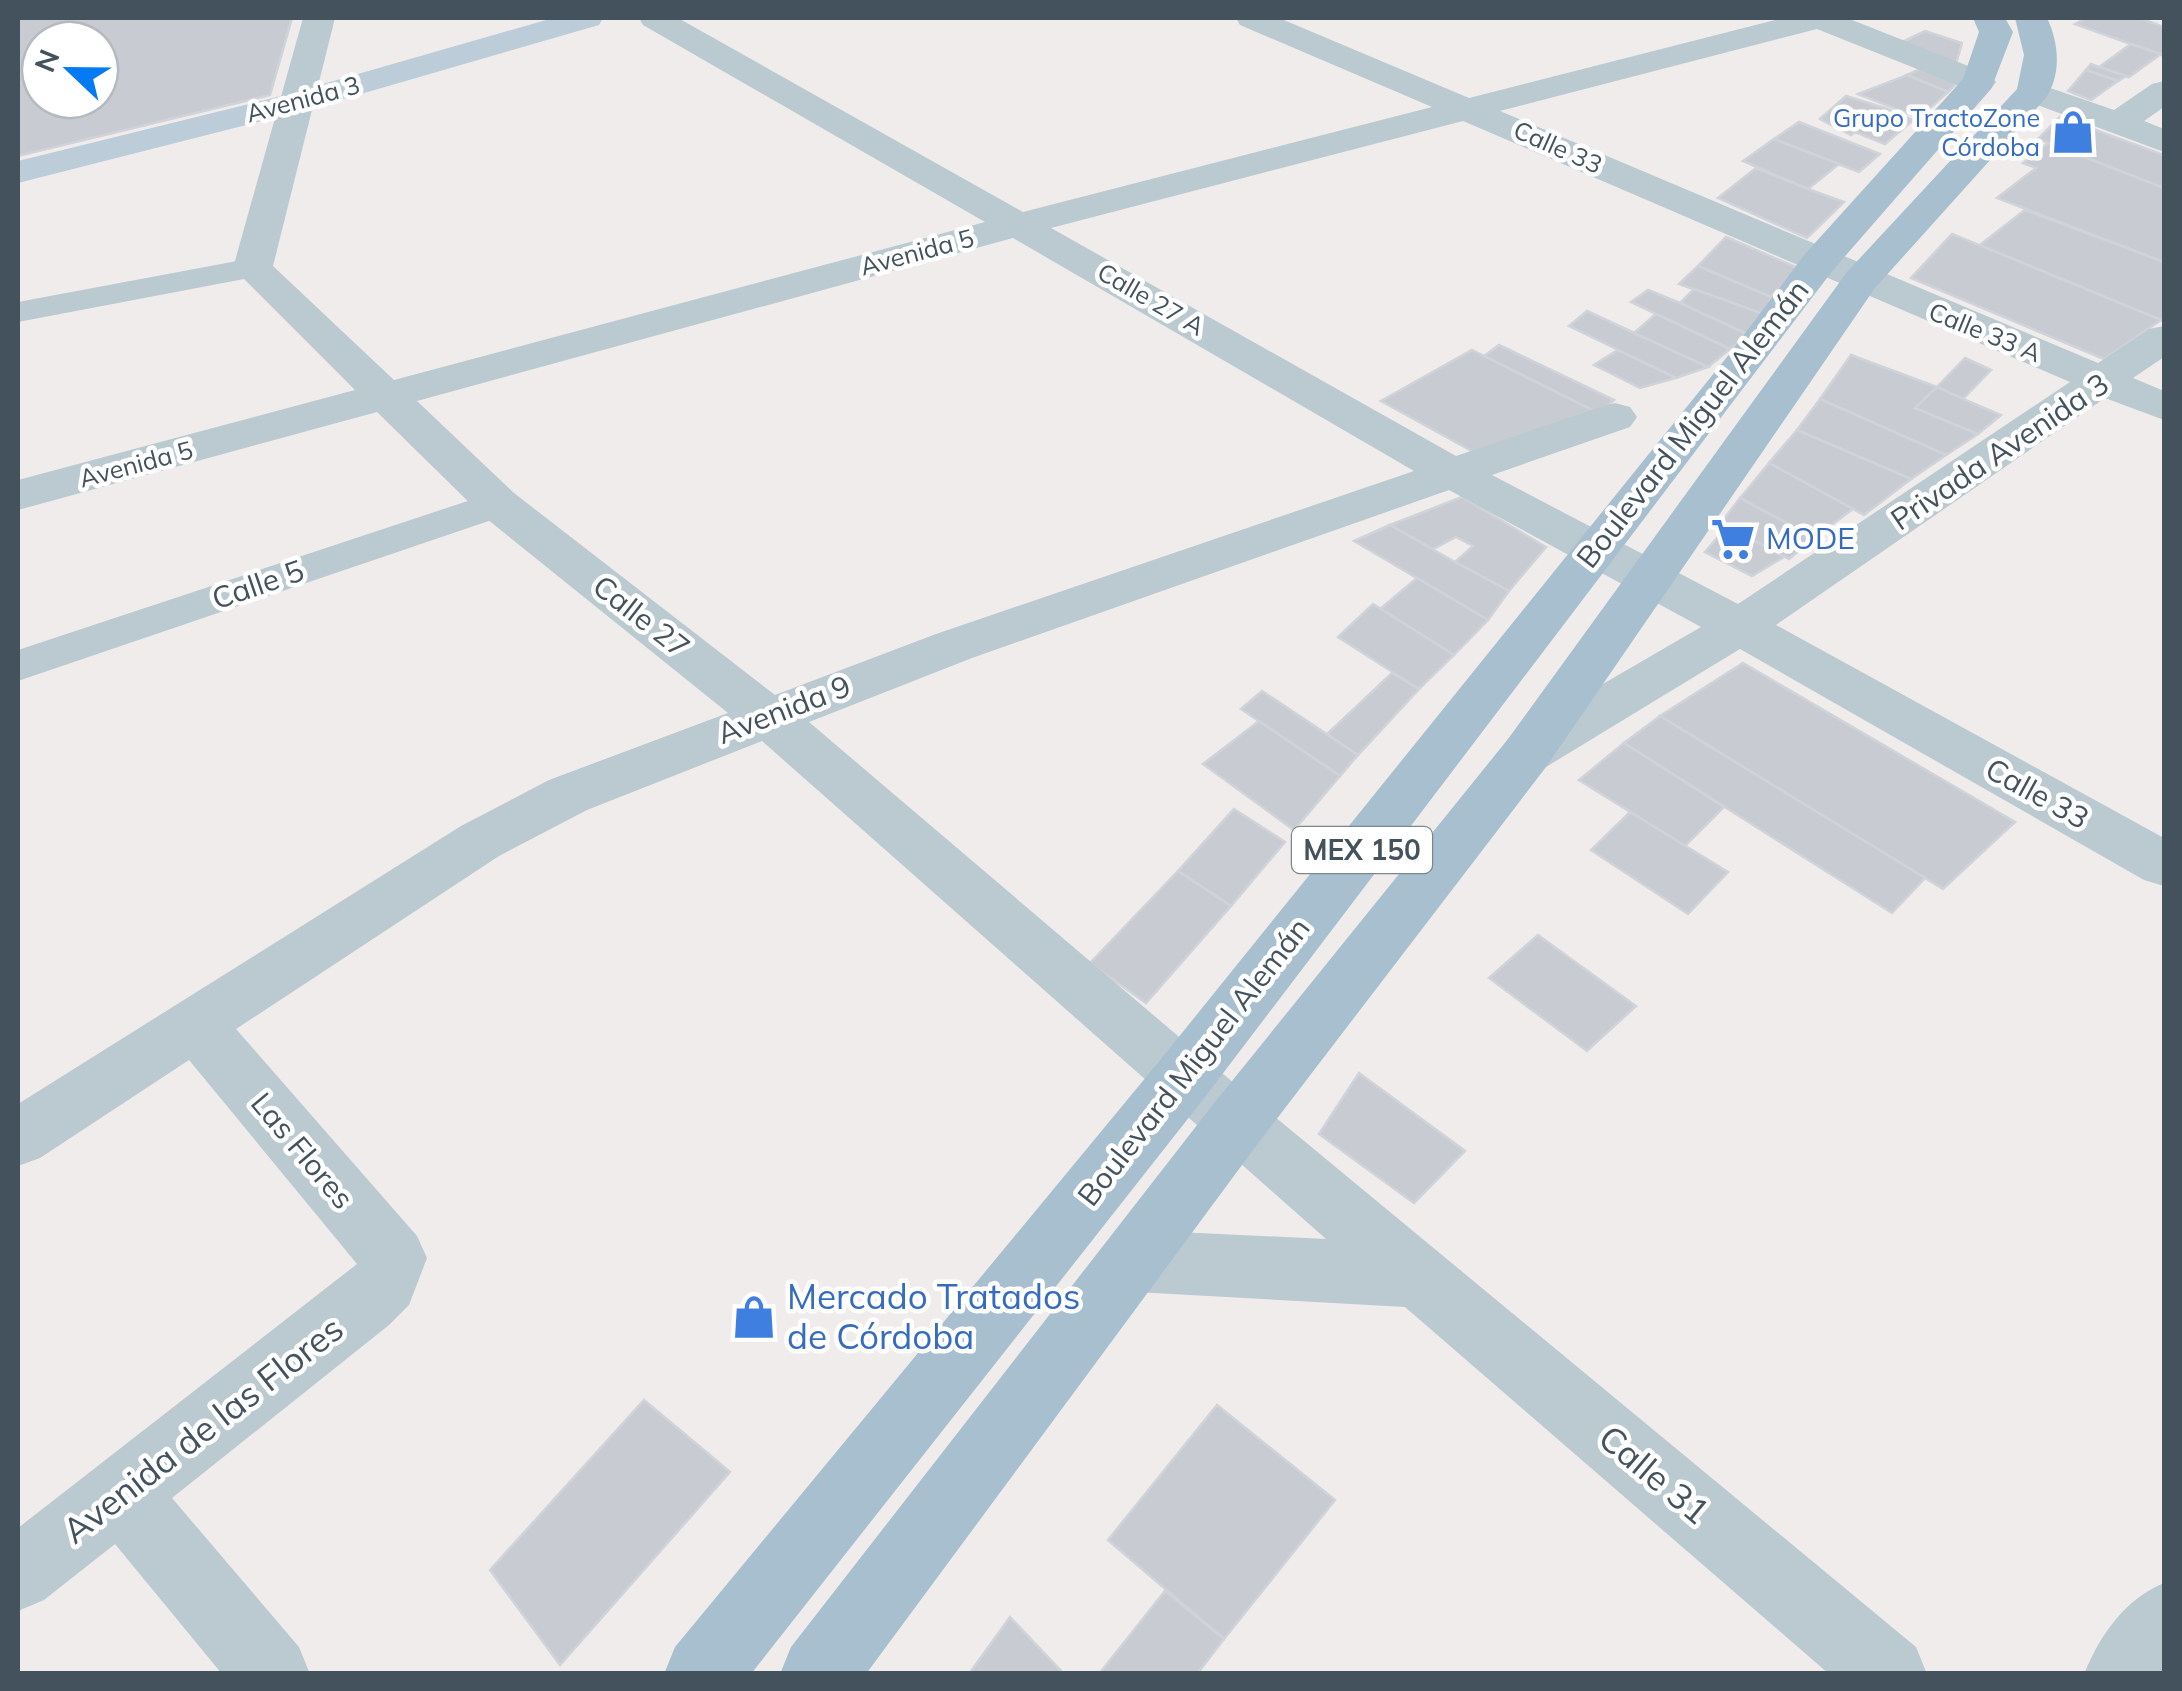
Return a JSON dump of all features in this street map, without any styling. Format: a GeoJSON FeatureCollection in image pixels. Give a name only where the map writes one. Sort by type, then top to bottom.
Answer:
{"type":"FeatureCollection","features":[{"type":"Feature","properties":{"kind":"main road","name":"Avenida 3"},"geometry":{"type":"LineString","coordinates":[[18,172],[296,102],[587,18]]}},
{"type":"Feature","properties":{"kind":"main road","name":"Boulevard Miguel Alemán"},"geometry":{"type":"LineString","coordinates":[[818,1674],[1237,1122],[1527,753],[1649,577],[1840,271],[1979,82],[1996,32],[1989,18]]}},
{"type":"Feature","properties":{"kind":"main road"},"geometry":{"type":"LineString","coordinates":[[2030,18],[2040,34],[2043,63],[2032,92]]}},
{"type":"Feature","properties":{"kind":"main road","name":"Boulevard Miguel Alemán"},"geometry":{"type":"LineString","coordinates":[[702,1674],[1183,1078],[1598,548],[1840,271],[2032,92]]}},
{"type":"Feature","properties":{"kind":"street"},"geometry":{"type":"LineString","coordinates":[[18,312],[254,268],[319,18]]}},
{"type":"Feature","properties":{"kind":"street","name":"Calle 27 A"},"geometry":{"type":"LineString","coordinates":[[655,18],[1022,224],[1450,472],[1649,577]]}},
{"type":"Feature","properties":{"kind":"street"},"geometry":{"type":"LineString","coordinates":[[1819,18],[1979,82]]}},
{"type":"Feature","properties":{"kind":"street","name":"Avenida 5"},"geometry":{"type":"LineString","coordinates":[[18,495],[1022,224],[1819,18]]}},
{"type":"Feature","properties":{"kind":"street","name":"Calle 33"},"geometry":{"type":"LineString","coordinates":[[1269,20],[1840,271]]}},
{"type":"Feature","properties":{"kind":"street"},"geometry":{"type":"LineString","coordinates":[[2117,124],[2164,90]]}},
{"type":"Feature","properties":{"kind":"street"},"geometry":{"type":"LineString","coordinates":[[2032,92],[2164,141]]}},
{"type":"Feature","properties":{"kind":"street","name":"Calle 27"},"geometry":{"type":"LineString","coordinates":[[254,268],[382,396],[498,504],[767,716],[1237,1122]]}},
{"type":"Feature","properties":{"kind":"street","name":"Calle 33 A"},"geometry":{"type":"LineString","coordinates":[[1840,271],[2164,407]]}},
{"type":"Feature","properties":{"kind":"street","name":"Privada Avenida 3"},"geometry":{"type":"LineString","coordinates":[[1527,753],[1736,629],[2106,382],[2164,338]]}},
{"type":"Feature","properties":{"kind":"street","name":"Avenida 9"},"geometry":{"type":"LineString","coordinates":[[18,1138],[480,841],[568,796],[767,716],[1615,417]]}},
{"type":"Feature","properties":{"kind":"street","name":"Calle 5"},"geometry":{"type":"LineString","coordinates":[[18,666],[498,504]]}},
{"type":"Feature","properties":{"kind":"street","name":"Calle 33"},"geometry":{"type":"LineString","coordinates":[[1649,577],[1736,629],[2164,864]]}},
{"type":"Feature","properties":{"kind":"street","name":"Las Flores"},"geometry":{"type":"LineString","coordinates":[[194,1024],[394,1258],[385,1282]]}},
{"type":"Feature","properties":{"kind":"street","name":"Calle 31"},"geometry":{"type":"LineString","coordinates":[[1237,1122],[1889,1674]]}},
{"type":"Feature","properties":{"kind":"street"},"geometry":{"type":"LineString","coordinates":[[1135,1260],[1419,1276]]}},
{"type":"Feature","properties":{"kind":"street","name":"Avenida de las Flores"},"geometry":{"type":"LineString","coordinates":[[18,1574],[385,1282]]}},
{"type":"Feature","properties":{"kind":"street"},"geometry":{"type":"LineString","coordinates":[[122,1494],[272,1674]]}},
{"type":"Feature","properties":{"kind":"street"},"geometry":{"type":"LineString","coordinates":[[2122,1674],[2164,1622]]}},
{"type":"Feature","properties":{"kind":"building"},"geometry":{"type":"Polygon","coordinates":[[[18,18],[292,18],[270,95],[18,156],[18,18]]]}},
{"type":"Feature","properties":{"kind":"building"},"geometry":{"type":"Polygon","coordinates":[[[2087,18],[2140,18],[2164,27],[2164,56],[2075,24],[2087,18]]]}},
{"type":"Feature","properties":{"kind":"building"},"geometry":{"type":"Polygon","coordinates":[[[1925,31],[1962,43],[1955,67],[1898,44],[1925,31]]]}},
{"type":"Feature","properties":{"kind":"building"},"geometry":{"type":"Polygon","coordinates":[[[2131,44],[2161,54],[2129,77],[2099,67],[2131,44]]]}},
{"type":"Feature","properties":{"kind":"building"},"geometry":{"type":"Polygon","coordinates":[[[2091,64],[2126,76],[2118,81],[2086,70],[2091,64]]]}},
{"type":"Feature","properties":{"kind":"building"},"geometry":{"type":"Polygon","coordinates":[[[1924,67],[1959,81],[1948,92],[1907,75],[1924,67]]]}},
{"type":"Feature","properties":{"kind":"building"},"geometry":{"type":"Polygon","coordinates":[[[2086,70],[2118,81],[2091,100],[2068,91],[2086,70]]]}},
{"type":"Feature","properties":{"kind":"building"},"geometry":{"type":"Polygon","coordinates":[[[1907,75],[1948,92],[1919,118],[1858,94],[1907,75]]]}},
{"type":"Feature","properties":{"kind":"building"},"geometry":{"type":"Polygon","coordinates":[[[1846,96],[1913,120],[1885,144],[1855,132],[1851,135],[1820,119],[1846,96]]]}},
{"type":"Feature","properties":{"kind":"building"},"geometry":{"type":"Polygon","coordinates":[[[2060,117],[2164,155],[2164,188],[2038,139],[2060,117]]]}},
{"type":"Feature","properties":{"kind":"building"},"geometry":{"type":"Polygon","coordinates":[[[1799,122],[1880,154],[1859,172],[1774,139],[1799,122]]]}},
{"type":"Feature","properties":{"kind":"building"},"geometry":{"type":"Polygon","coordinates":[[[1774,139],[1839,164],[1808,189],[1743,161],[1774,139]]]}},
{"type":"Feature","properties":{"kind":"building"},"geometry":{"type":"Polygon","coordinates":[[[2048,143],[2164,188],[2164,262],[1997,198],[2036,168],[2023,163],[2048,143]]]}},
{"type":"Feature","properties":{"kind":"building"},"geometry":{"type":"Polygon","coordinates":[[[1756,168],[1844,202],[1807,238],[1718,198],[1756,168]]]}},
{"type":"Feature","properties":{"kind":"building"},"geometry":{"type":"Polygon","coordinates":[[[2025,210],[2164,262],[2164,317],[2161,320],[1980,245],[2025,210]]]}},
{"type":"Feature","properties":{"kind":"building"},"geometry":{"type":"Polygon","coordinates":[[[1952,234],[2161,320],[2104,359],[1911,278],[1952,234]]]}},
{"type":"Feature","properties":{"kind":"building"},"geometry":{"type":"Polygon","coordinates":[[[1726,237],[1798,268],[1771,297],[1698,266],[1726,237]]]}},
{"type":"Feature","properties":{"kind":"building"},"geometry":{"type":"Polygon","coordinates":[[[1698,266],[1771,297],[1766,315],[1679,284],[1698,266]]]}},
{"type":"Feature","properties":{"kind":"building"},"geometry":{"type":"Polygon","coordinates":[[[1694,289],[1766,315],[1749,335],[1680,303],[1694,289]]]}},
{"type":"Feature","properties":{"kind":"building"},"geometry":{"type":"Polygon","coordinates":[[[1648,290],[1749,335],[1730,349],[1631,302],[1648,290]]]}},
{"type":"Feature","properties":{"kind":"building"},"geometry":{"type":"Polygon","coordinates":[[[1587,311],[1708,367],[1676,378],[1569,326],[1587,311]]]}},
{"type":"Feature","properties":{"kind":"building"},"geometry":{"type":"Polygon","coordinates":[[[1656,314],[1730,349],[1708,367],[1634,333],[1656,314]]]}},
{"type":"Feature","properties":{"kind":"building"},"geometry":{"type":"Polygon","coordinates":[[[1499,345],[1614,400],[1598,413],[1484,356],[1499,345]]]}},
{"type":"Feature","properties":{"kind":"building"},"geometry":{"type":"Polygon","coordinates":[[[1472,350],[1598,413],[1477,454],[1381,401],[1472,350]]]}},
{"type":"Feature","properties":{"kind":"building"},"geometry":{"type":"Polygon","coordinates":[[[1618,350],[1676,378],[1640,388],[1594,365],[1618,350]]]}},
{"type":"Feature","properties":{"kind":"building"},"geometry":{"type":"Polygon","coordinates":[[[1851,355],[1937,387],[1915,408],[1978,434],[1946,455],[1820,399],[1851,355]]]}},
{"type":"Feature","properties":{"kind":"building"},"geometry":{"type":"Polygon","coordinates":[[[1965,358],[1991,370],[1963,399],[1937,387],[1965,358]]]}},
{"type":"Feature","properties":{"kind":"building"},"geometry":{"type":"Polygon","coordinates":[[[1937,387],[2001,415],[1978,434],[1915,408],[1937,387]]]}},
{"type":"Feature","properties":{"kind":"building"},"geometry":{"type":"Polygon","coordinates":[[[1820,399],[1946,455],[1911,479],[1797,430],[1820,399]]]}},
{"type":"Feature","properties":{"kind":"building"},"geometry":{"type":"Polygon","coordinates":[[[1797,430],[1911,479],[1864,515],[1769,463],[1797,430]]]}},
{"type":"Feature","properties":{"kind":"building"},"geometry":{"type":"Polygon","coordinates":[[[1769,463],[1853,509],[1814,538],[1740,498],[1769,463]]]}},
{"type":"Feature","properties":{"kind":"building"},"geometry":{"type":"Polygon","coordinates":[[[1462,497],[1546,547],[1509,591],[1455,562],[1473,546],[1456,537],[1433,549],[1390,525],[1462,497]]]}},
{"type":"Feature","properties":{"kind":"building"},"geometry":{"type":"Polygon","coordinates":[[[1740,498],[1814,538],[1789,559],[1721,523],[1740,498]]]}},
{"type":"Feature","properties":{"kind":"building"},"geometry":{"type":"Polygon","coordinates":[[[1390,525],[1509,591],[1488,620],[1354,541],[1390,525]]]}},
{"type":"Feature","properties":{"kind":"building","name":"MODE"},"geometry":{"type":"Polygon","coordinates":[[[1727,526],[1784,557],[1752,576],[1705,552],[1727,526]]]}},
{"type":"Feature","properties":{"kind":"building"},"geometry":{"type":"Polygon","coordinates":[[[1417,578],[1488,620],[1454,655],[1380,609],[1417,578]]]}},
{"type":"Feature","properties":{"kind":"building"},"geometry":{"type":"Polygon","coordinates":[[[1373,604],[1454,655],[1419,689],[1338,637],[1373,604]]]}},
{"type":"Feature","properties":{"kind":"building"},"geometry":{"type":"Polygon","coordinates":[[[1743,663],[2015,822],[1943,889],[1660,716],[1743,663]]]}},
{"type":"Feature","properties":{"kind":"building"},"geometry":{"type":"Polygon","coordinates":[[[1392,673],[1419,689],[1358,755],[1327,734],[1392,673]]]}},
{"type":"Feature","properties":{"kind":"building"},"geometry":{"type":"Polygon","coordinates":[[[1262,691],[1358,755],[1340,776],[1241,709],[1262,691]]]}},
{"type":"Feature","properties":{"kind":"building"},"geometry":{"type":"Polygon","coordinates":[[[1660,716],[1925,878],[1892,913],[1624,743],[1660,716]]]}},
{"type":"Feature","properties":{"kind":"building"},"geometry":{"type":"Polygon","coordinates":[[[1259,721],[1340,776],[1294,830],[1203,764],[1259,721]]]}},
{"type":"Feature","properties":{"kind":"building"},"geometry":{"type":"Polygon","coordinates":[[[1624,743],[1724,807],[1685,846],[1579,780],[1624,743]]]}},
{"type":"Feature","properties":{"kind":"building"},"geometry":{"type":"Polygon","coordinates":[[[1234,809],[1285,842],[1231,906],[1178,871],[1234,809]]]}},
{"type":"Feature","properties":{"kind":"building"},"geometry":{"type":"Polygon","coordinates":[[[1630,812],[1728,872],[1688,914],[1591,850],[1630,812]]]}},
{"type":"Feature","properties":{"kind":"building"},"geometry":{"type":"Polygon","coordinates":[[[1178,871],[1231,906],[1146,1003],[1090,963],[1178,871]]]}},
{"type":"Feature","properties":{"kind":"building"},"geometry":{"type":"Polygon","coordinates":[[[1538,935],[1636,1006],[1587,1051],[1489,978],[1538,935]]]}},
{"type":"Feature","properties":{"kind":"building"},"geometry":{"type":"Polygon","coordinates":[[[1359,1073],[1465,1151],[1414,1203],[1319,1134],[1359,1073]]]}},
{"type":"Feature","properties":{"kind":"building"},"geometry":{"type":"Polygon","coordinates":[[[644,1400],[730,1472],[560,1665],[490,1570],[644,1400]]]}},
{"type":"Feature","properties":{"kind":"building"},"geometry":{"type":"Polygon","coordinates":[[[1217,1405],[1335,1500],[1224,1639],[1108,1540],[1217,1405]]]}},
{"type":"Feature","properties":{"kind":"building"},"geometry":{"type":"Polygon","coordinates":[[[1165,1591],[1224,1639],[1197,1674],[1099,1674],[1165,1591]]]}},
{"type":"Feature","properties":{"kind":"building"},"geometry":{"type":"Polygon","coordinates":[[[1010,1617],[1064,1674],[969,1674],[1010,1617]]]}},
{"type":"Feature","properties":{"kind":"place","name":"Grupo TractoZone Córdoba"},"geometry":{"type":"Point","coordinates":[2073,132]}},
{"type":"Feature","properties":{"kind":"place","name":"MODE"},"geometry":{"type":"Point","coordinates":[1733,539]}},
{"type":"Feature","properties":{"kind":"place","name":"Mercado Tratados de Córdoba"},"geometry":{"type":"Point","coordinates":[754,1317]}}]}
